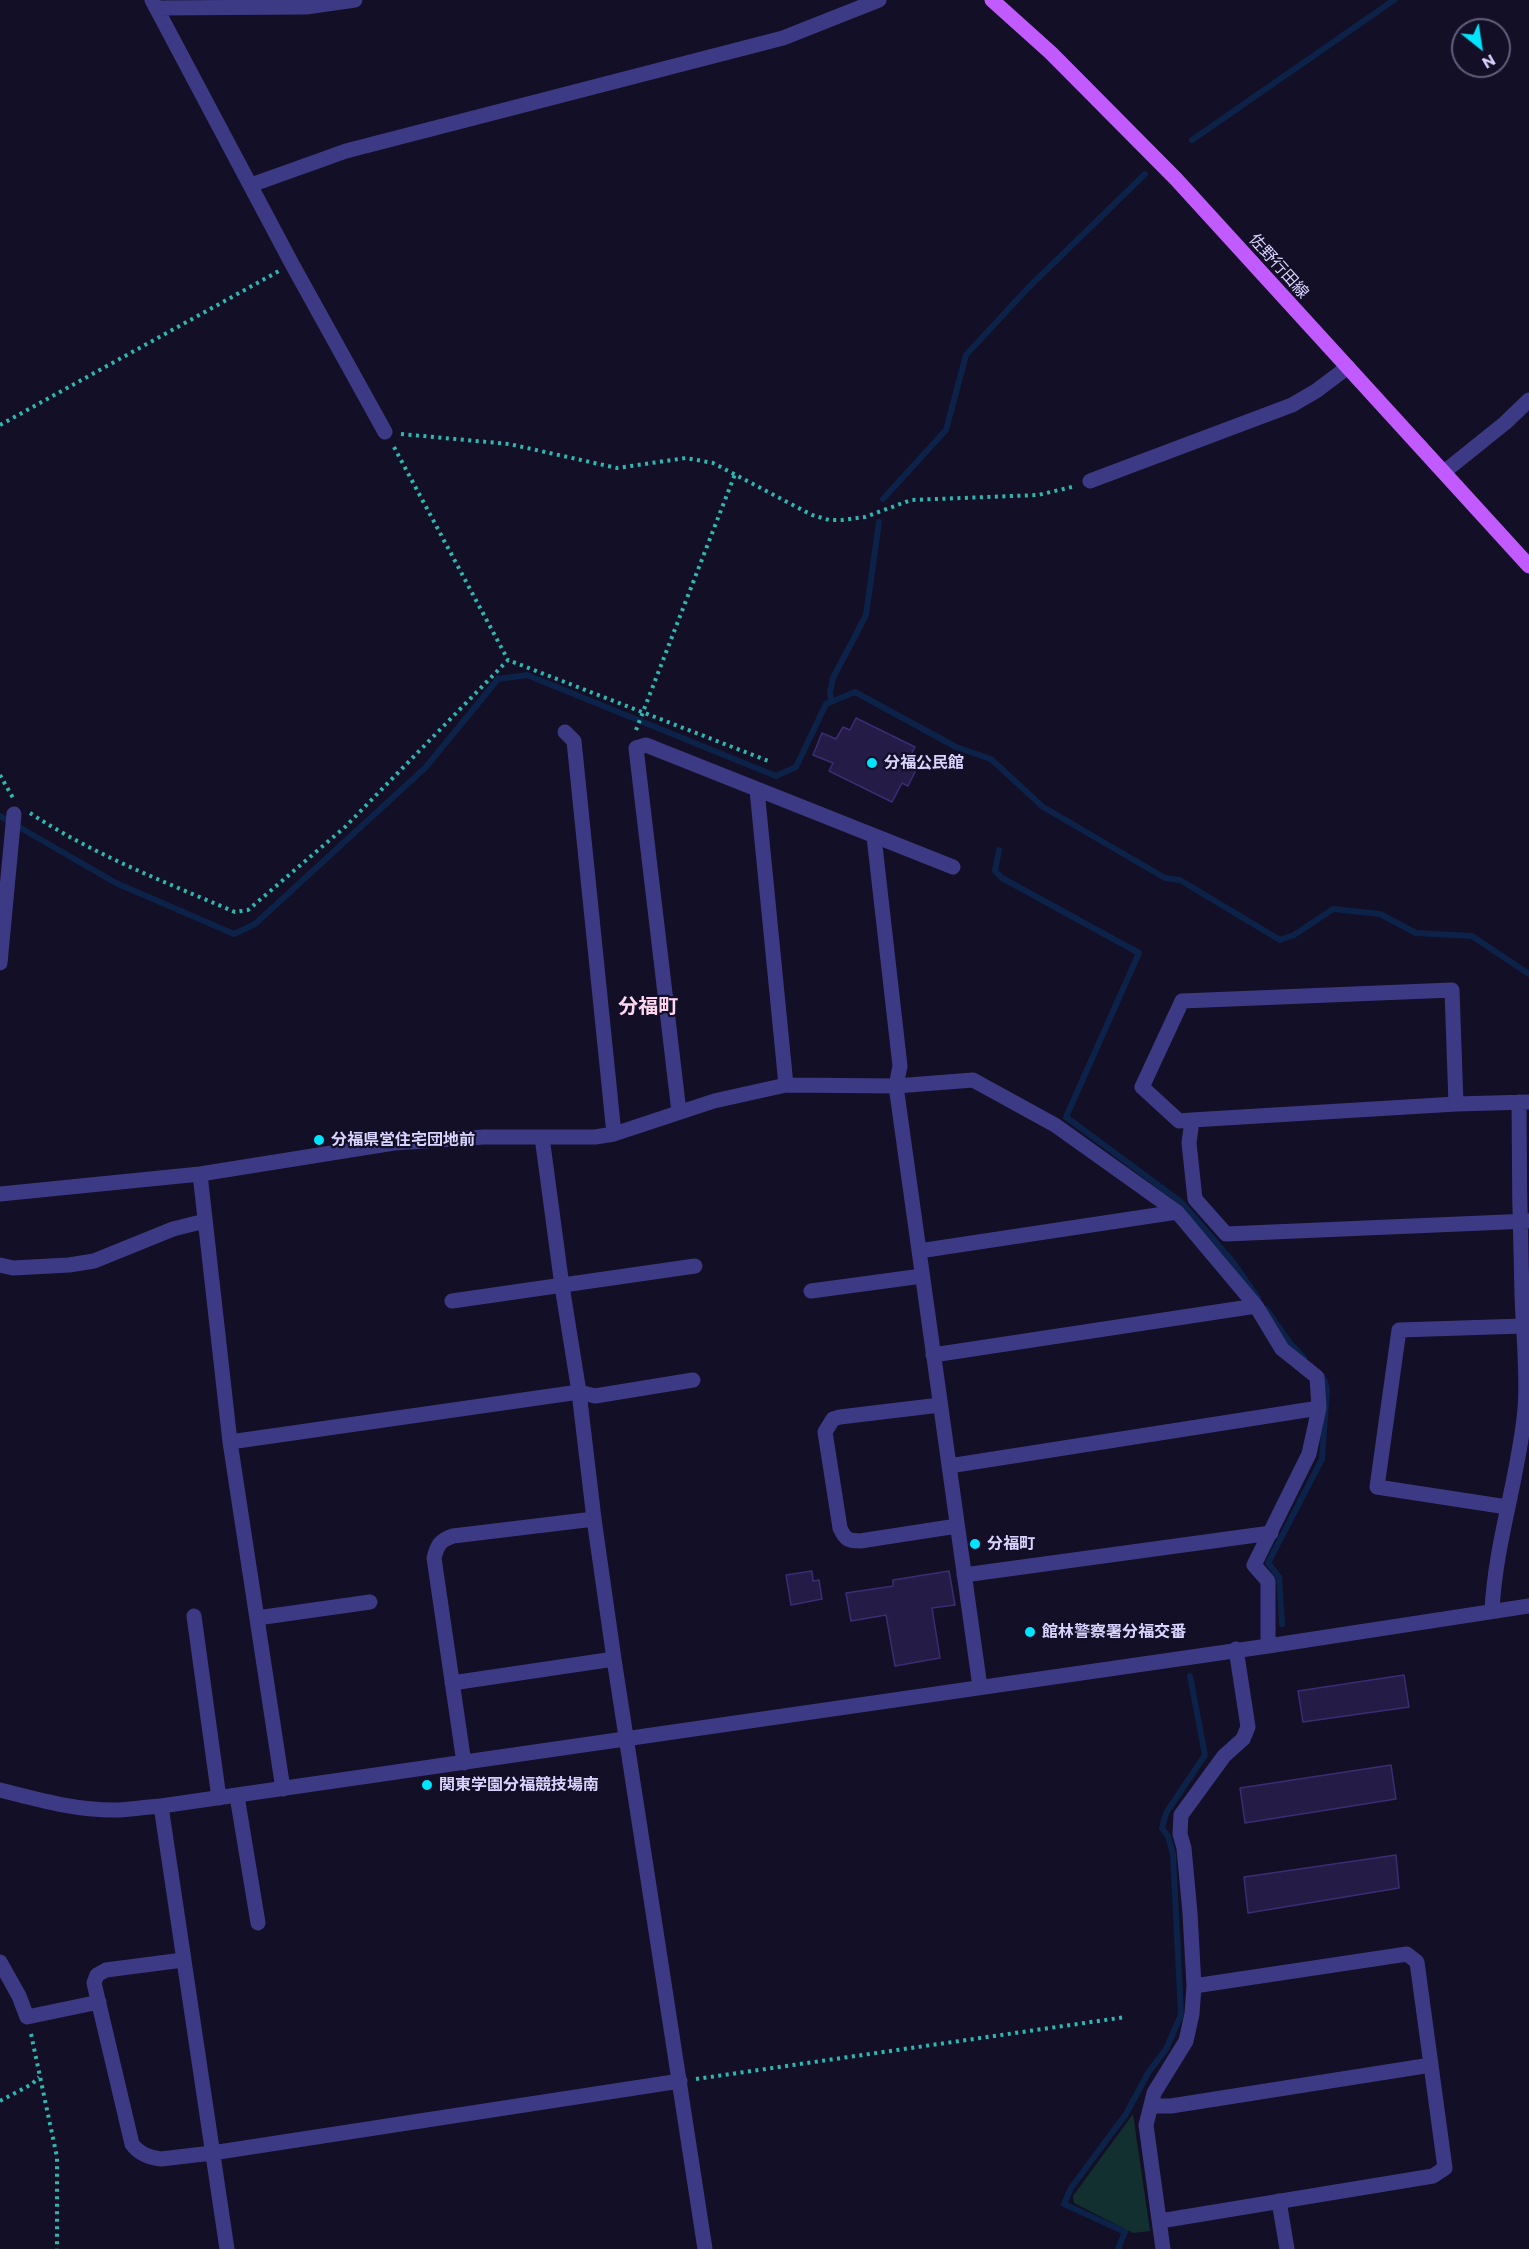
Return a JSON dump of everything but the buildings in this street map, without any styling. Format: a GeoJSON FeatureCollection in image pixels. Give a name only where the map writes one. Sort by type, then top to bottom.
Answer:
{"type":"FeatureCollection","features":[{"type":"Feature","properties":{"kind":"main road","name":"佐野行田線"},"geometry":{"type":"LineString","coordinates":[[992,0],[1051,53],[1176,179],[1529,566]]}},
{"type":"Feature","properties":{"kind":"street"},"geometry":{"type":"LineString","coordinates":[[355,0],[306,7],[154,4],[292,264],[385,432]]}},
{"type":"Feature","properties":{"kind":"street"},"geometry":{"type":"LineString","coordinates":[[251,185],[346,151],[783,38],[879,0]]}},
{"type":"Feature","properties":{"kind":"street"},"geometry":{"type":"LineString","coordinates":[[1090,481],[1292,405],[1316,392],[1348,367]]}},
{"type":"Feature","properties":{"kind":"street"},"geometry":{"type":"LineString","coordinates":[[1444,472],[1505,423],[1529,399]]}},
{"type":"Feature","properties":{"kind":"street"},"geometry":{"type":"LineString","coordinates":[[565,732],[574,741],[614,1134]]}},
{"type":"Feature","properties":{"kind":"street"},"geometry":{"type":"LineString","coordinates":[[679,1112],[636,748],[646,745],[953,867]]}},
{"type":"Feature","properties":{"kind":"street"},"geometry":{"type":"LineString","coordinates":[[757,790],[786,1085]]}},
{"type":"Feature","properties":{"kind":"street"},"geometry":{"type":"LineString","coordinates":[[0,963],[15,808]]}},
{"type":"Feature","properties":{"kind":"street"},"geometry":{"type":"LineString","coordinates":[[874,837],[900,1066],[896,1086],[980,1687]]}},
{"type":"Feature","properties":{"kind":"street"},"geometry":{"type":"LineString","coordinates":[[1456,1104],[1452,990],[1182,1001],[1142,1087],[1179,1121],[1524,1102],[1525,1406],[1520,1451],[1493,1582],[1492,1611]]}},
{"type":"Feature","properties":{"kind":"street"},"geometry":{"type":"LineString","coordinates":[[0,1194],[200,1174],[394,1143],[484,1137],[595,1137],[614,1134],[743,1094],[786,1085],[896,1086],[973,1080],[1055,1125],[1177,1212],[1256,1306],[1282,1349],[1317,1377],[1319,1408],[1309,1454],[1254,1565],[1268,1581],[1268,1646]]}},
{"type":"Feature","properties":{"kind":"street"},"geometry":{"type":"LineString","coordinates":[[1192,1120],[1189,1143],[1195,1199],[1226,1234],[1524,1221]]}},
{"type":"Feature","properties":{"kind":"street"},"geometry":{"type":"LineString","coordinates":[[542,1137],[579,1392],[614,1659],[681,2081],[705,2249]]}},
{"type":"Feature","properties":{"kind":"street"},"geometry":{"type":"LineString","coordinates":[[200,1174],[230,1442],[283,1789]]}},
{"type":"Feature","properties":{"kind":"street"},"geometry":{"type":"LineString","coordinates":[[919,1251],[1177,1212]]}},
{"type":"Feature","properties":{"kind":"street"},"geometry":{"type":"LineString","coordinates":[[0,1265],[13,1268],[69,1266],[94,1261],[173,1229],[205,1221]]}},
{"type":"Feature","properties":{"kind":"street"},"geometry":{"type":"LineString","coordinates":[[452,1301],[695,1266]]}},
{"type":"Feature","properties":{"kind":"street"},"geometry":{"type":"LineString","coordinates":[[811,1291],[922,1276]]}},
{"type":"Feature","properties":{"kind":"street"},"geometry":{"type":"LineString","coordinates":[[933,1355],[1256,1306]]}},
{"type":"Feature","properties":{"kind":"street"},"geometry":{"type":"LineString","coordinates":[[1507,1507],[1377,1488],[1399,1330],[1523,1326]]}},
{"type":"Feature","properties":{"kind":"street"},"geometry":{"type":"LineString","coordinates":[[230,1442],[579,1392],[595,1396],[693,1380]]}},
{"type":"Feature","properties":{"kind":"street"},"geometry":{"type":"LineString","coordinates":[[940,1405],[840,1417],[833,1419],[825,1431],[840,1528],[844,1538],[849,1541],[860,1541],[957,1526]]}},
{"type":"Feature","properties":{"kind":"street"},"geometry":{"type":"LineString","coordinates":[[949,1466],[1319,1408]]}},
{"type":"Feature","properties":{"kind":"street"},"geometry":{"type":"LineString","coordinates":[[464,1763],[434,1558],[436,1547],[443,1539],[453,1536],[594,1519]]}},
{"type":"Feature","properties":{"kind":"street"},"geometry":{"type":"LineString","coordinates":[[964,1575],[1271,1533]]}},
{"type":"Feature","properties":{"kind":"street"},"geometry":{"type":"LineString","coordinates":[[257,1618],[370,1602]]}},
{"type":"Feature","properties":{"kind":"street"},"geometry":{"type":"LineString","coordinates":[[0,1790],[87,1808],[118,1810],[161,1806],[1268,1646],[1529,1606]]}},
{"type":"Feature","properties":{"kind":"street"},"geometry":{"type":"LineString","coordinates":[[194,1616],[219,1798]]}},
{"type":"Feature","properties":{"kind":"street"},"geometry":{"type":"LineString","coordinates":[[1164,2249],[1146,2124],[1154,2093],[1186,2041],[1192,2014],[1194,1986],[1190,1912],[1184,1848],[1179,1822],[1181,1815],[1224,1756],[1243,1739],[1248,1727],[1236,1649]]}},
{"type":"Feature","properties":{"kind":"street"},"geometry":{"type":"LineString","coordinates":[[452,1683],[614,1659]]}},
{"type":"Feature","properties":{"kind":"street"},"geometry":{"type":"LineString","coordinates":[[237,1796],[258,1923]]}},
{"type":"Feature","properties":{"kind":"street"},"geometry":{"type":"LineString","coordinates":[[161,1806],[227,2249]]}},
{"type":"Feature","properties":{"kind":"street"},"geometry":{"type":"LineString","coordinates":[[1160,2221],[1433,2176],[1445,2168],[1417,1962],[1407,1954],[1194,1986]]}},
{"type":"Feature","properties":{"kind":"street"},"geometry":{"type":"LineString","coordinates":[[183,1960],[106,1970],[97,1975],[94,1983],[132,2144],[135,2149],[153,2158],[212,2153],[681,2081]]}},
{"type":"Feature","properties":{"kind":"street"},"geometry":{"type":"LineString","coordinates":[[0,1962],[20,1996],[27,2017],[99,2002]]}},
{"type":"Feature","properties":{"kind":"street"},"geometry":{"type":"LineString","coordinates":[[1151,2106],[1171,2106],[1431,2065]]}},
{"type":"Feature","properties":{"kind":"street"},"geometry":{"type":"LineString","coordinates":[[1280,2201],[1287,2249]]}},
{"type":"Feature","properties":{"kind":"path"},"geometry":{"type":"LineString","coordinates":[[0,425],[292,264]]}},
{"type":"Feature","properties":{"kind":"path"},"geometry":{"type":"LineString","coordinates":[[385,432],[509,444],[617,468],[686,458],[713,463],[812,515],[829,520],[865,517],[911,500],[1038,495],[1066,490],[1090,481]]}},
{"type":"Feature","properties":{"kind":"path"},"geometry":{"type":"LineString","coordinates":[[385,432],[508,660],[771,762]]}},
{"type":"Feature","properties":{"kind":"path"},"geometry":{"type":"LineString","coordinates":[[636,728],[735,474]]}},
{"type":"Feature","properties":{"kind":"path"},"geometry":{"type":"LineString","coordinates":[[0,774],[15,808],[117,862],[235,912],[248,910],[345,827],[508,660]]}},
{"type":"Feature","properties":{"kind":"path"},"geometry":{"type":"LineString","coordinates":[[27,2017],[57,2157],[57,2249]]}},
{"type":"Feature","properties":{"kind":"path"},"geometry":{"type":"LineString","coordinates":[[681,2081],[1126,2017]]}},
{"type":"Feature","properties":{"kind":"path"},"geometry":{"type":"LineString","coordinates":[[0,2101],[32,2084],[39,2077]]}},
{"type":"Feature","properties":{"kind":"green space"},"geometry":{"type":"Polygon","coordinates":[[[1133,2114],[1150,2231],[1133,2233],[1074,2203],[1073,2196],[1133,2114]]]}},
{"type":"Feature","properties":{"kind":"waterway"},"geometry":{"type":"LineString","coordinates":[[1192,140],[1394,0]]}},
{"type":"Feature","properties":{"kind":"waterway"},"geometry":{"type":"LineString","coordinates":[[883,499],[946,430],[966,355],[1027,289],[1145,174]]}},
{"type":"Feature","properties":{"kind":"waterway"},"geometry":{"type":"LineString","coordinates":[[831,701],[833,678],[866,615],[879,522]]}},
{"type":"Feature","properties":{"kind":"waterway"},"geometry":{"type":"LineString","coordinates":[[0,816],[116,883],[234,934],[255,924],[426,767],[498,679],[527,675],[776,776],[796,767],[826,704],[855,692],[956,747],[991,759],[1043,807],[1165,878],[1180,880],[1280,940],[1294,935],[1333,909],[1380,914],[1416,933],[1472,936],[1529,974]]}},
{"type":"Feature","properties":{"kind":"waterway"},"geometry":{"type":"LineString","coordinates":[[999,850],[995,871],[1002,878],[1139,953],[1066,1117],[1181,1202],[1233,1262],[1258,1298]]}},
{"type":"Feature","properties":{"kind":"waterway"},"geometry":{"type":"LineString","coordinates":[[1266,1309],[1290,1343],[1304,1358]]}},
{"type":"Feature","properties":{"kind":"waterway"},"geometry":{"type":"LineString","coordinates":[[1282,1624],[1279,1577],[1268,1563],[1322,1459],[1327,1390],[1321,1376]]}},
{"type":"Feature","properties":{"kind":"waterway"},"geometry":{"type":"LineString","coordinates":[[1118,2249],[1125,2232],[1064,2204],[1071,2188],[1126,2114],[1148,2073],[1166,2049],[1181,2015],[1173,1854],[1168,1836],[1162,1828],[1166,1813],[1205,1755],[1190,1676]]}},
{"type":"Feature","properties":{"kind":"place","name":"分福公民館"},"geometry":{"type":"Point","coordinates":[872,763]}},
{"type":"Feature","properties":{"kind":"place","name":"分福県営住宅団地前"},"geometry":{"type":"Point","coordinates":[319,1140]}},
{"type":"Feature","properties":{"kind":"place","name":"分福町"},"geometry":{"type":"Point","coordinates":[975,1544]}},
{"type":"Feature","properties":{"kind":"place","name":"館林警察署分福交番"},"geometry":{"type":"Point","coordinates":[1030,1632]}},
{"type":"Feature","properties":{"kind":"place","name":"関東学園分福競技場南"},"geometry":{"type":"Point","coordinates":[427,1785]}},
{"type":"Feature","properties":{"kind":"district","name":"分福町"},"geometry":{"type":"Point","coordinates":[648,1006]}}]}
